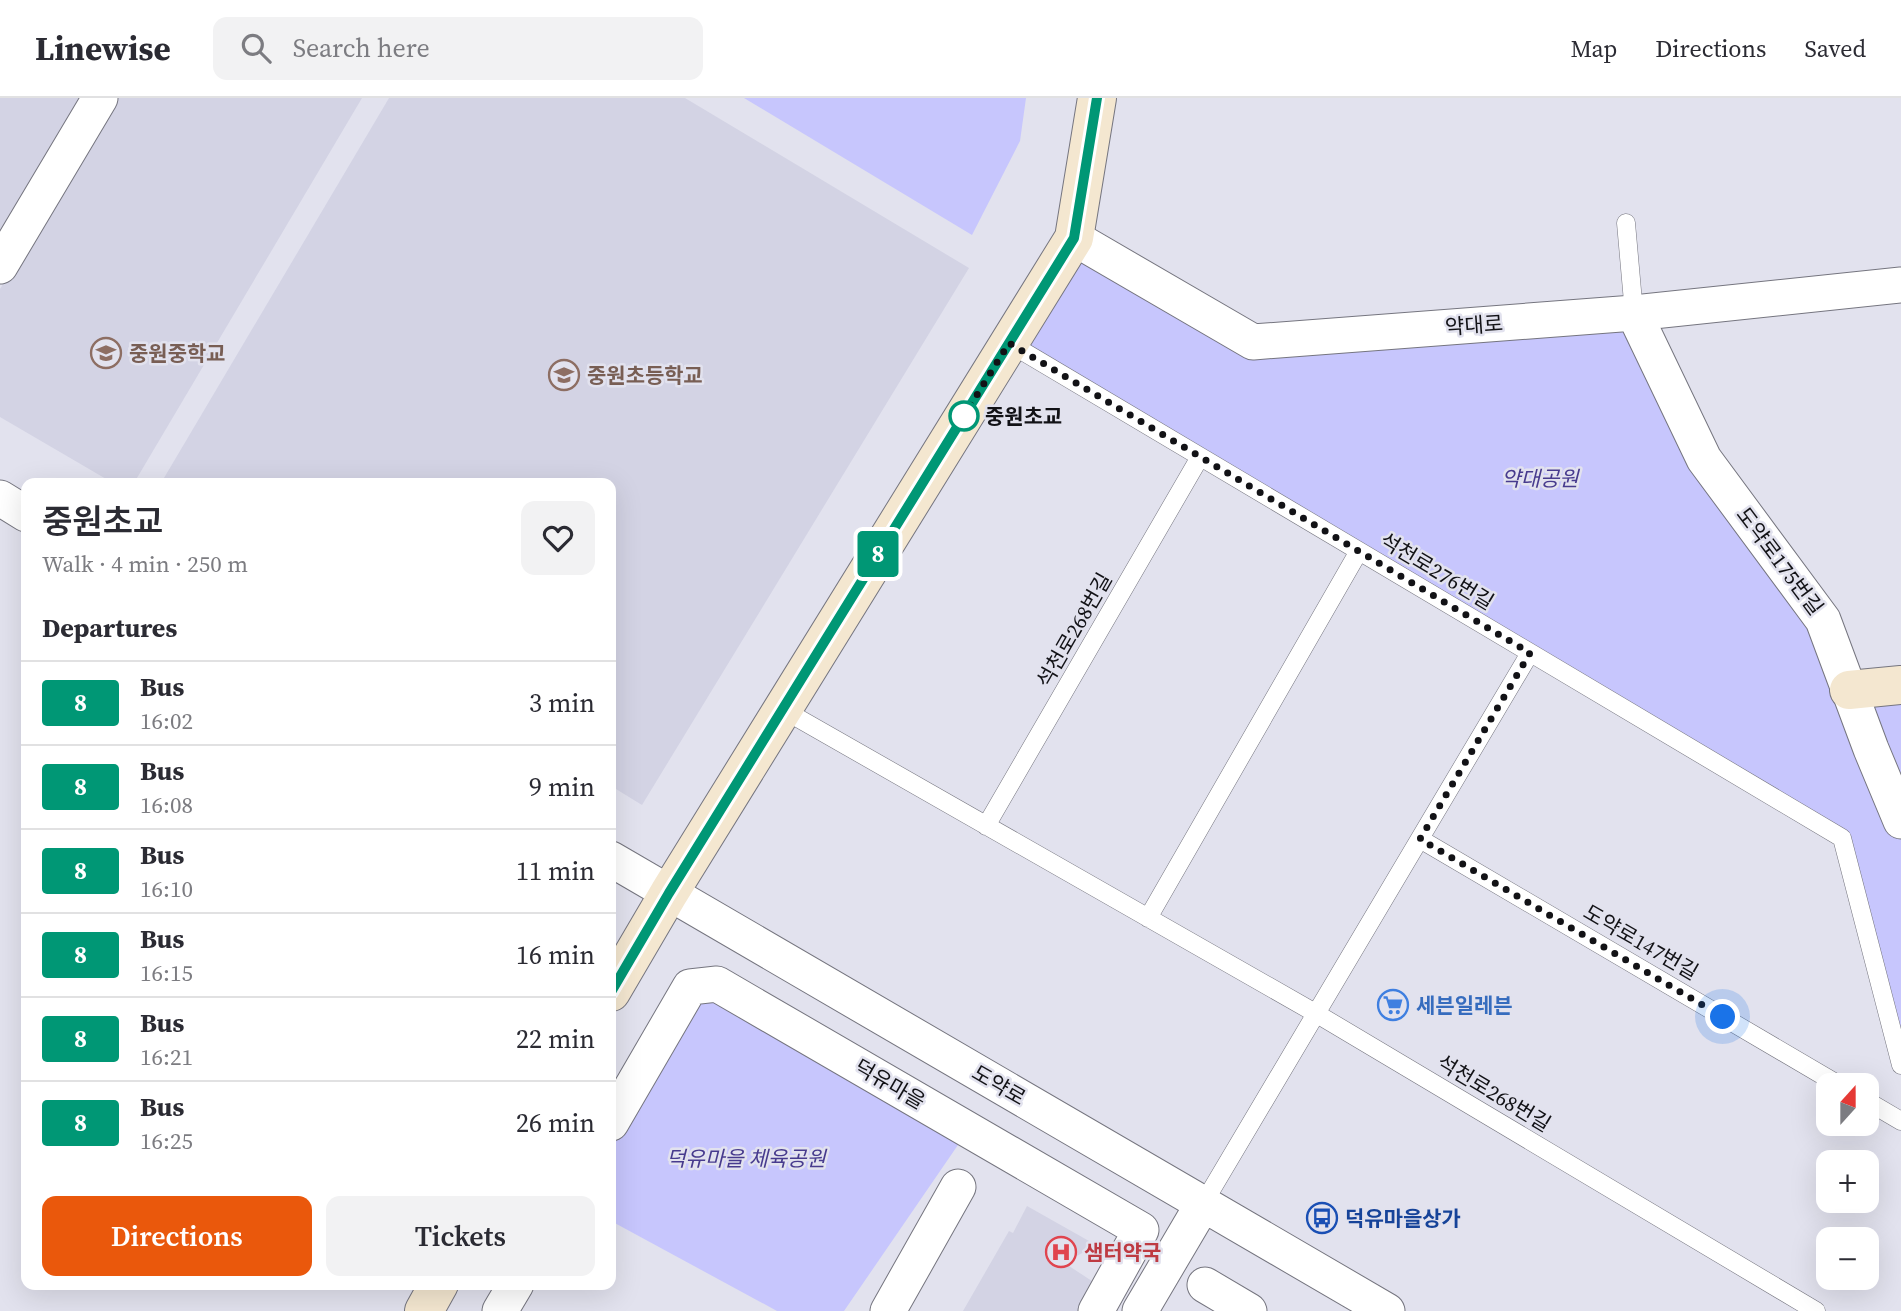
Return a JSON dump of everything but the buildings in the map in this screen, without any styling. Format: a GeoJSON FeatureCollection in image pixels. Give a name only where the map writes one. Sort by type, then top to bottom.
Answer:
{"type":"FeatureCollection","features":[{"type":"Feature","properties":{"kind":"street"},"geometry":{"type":"LineString","coordinates":[[0,266],[100,98]]}},
{"type":"Feature","properties":{"kind":"street"},"geometry":{"type":"LineString","coordinates":[[616,983],[782,709],[1074,238],[1097,98]]}},
{"type":"Feature","properties":{"kind":"street","name":"약대로"},"geometry":{"type":"LineString","coordinates":[[1074,238],[1253,342],[1634,313],[1901,285]]}},
{"type":"Feature","properties":{"kind":"street","name":"도약로175번길"},"geometry":{"type":"LineString","coordinates":[[1634,313],[1703,459],[1824,620],[1901,821]]}},
{"type":"Feature","properties":{"kind":"street"},"geometry":{"type":"LineString","coordinates":[[0,498],[21,511]]}},
{"type":"Feature","properties":{"kind":"street"},"geometry":{"type":"LineString","coordinates":[[1849,690],[1901,685]]}},
{"type":"Feature","properties":{"kind":"street","name":"도약로"},"geometry":{"type":"LineString","coordinates":[[616,862],[1387,1311]]}},
{"type":"Feature","properties":{"kind":"street","name":"덕유마을"},"geometry":{"type":"LineString","coordinates":[[616,1114],[690,987],[717,984],[1141,1230],[1096,1311]]}},
{"type":"Feature","properties":{"kind":"street"},"geometry":{"type":"LineString","coordinates":[[888,1311],[958,1187]]}},
{"type":"Feature","properties":{"kind":"street"},"geometry":{"type":"LineString","coordinates":[[1140,1311],[1203,1204]]}},
{"type":"Feature","properties":{"kind":"street"},"geometry":{"type":"LineString","coordinates":[[1205,1285],[1249,1311]]}},
{"type":"Feature","properties":{"kind":"street"},"geometry":{"type":"LineString","coordinates":[[424,1311],[436,1290]]}},
{"type":"Feature","properties":{"kind":"street"},"geometry":{"type":"LineString","coordinates":[[500,1311],[512,1290]]}},
{"type":"Feature","properties":{"kind":"lane"},"geometry":{"type":"LineString","coordinates":[[1626,223],[1634,313]]}},
{"type":"Feature","properties":{"kind":"lane","name":"석천로276번길"},"geometry":{"type":"LineString","coordinates":[[1009,343],[1842,838],[1901,1065]]}},
{"type":"Feature","properties":{"kind":"lane","name":"석천로268번길"},"geometry":{"type":"LineString","coordinates":[[986,826],[1200,457]]}},
{"type":"Feature","properties":{"kind":"lane"},"geometry":{"type":"LineString","coordinates":[[1147,918],[1359,551]]}},
{"type":"Feature","properties":{"kind":"lane"},"geometry":{"type":"LineString","coordinates":[[1203,1204],[1530,653]]}},
{"type":"Feature","properties":{"kind":"lane","name":"석천로268번길"},"geometry":{"type":"LineString","coordinates":[[782,709],[1317,1014],[1816,1311]]}},
{"type":"Feature","properties":{"kind":"lane","name":"도약로147번길"},"geometry":{"type":"LineString","coordinates":[[1420,839],[1819,1073]]}},
{"type":"Feature","properties":{"kind":"lane"},"geometry":{"type":"LineString","coordinates":[[1880,1109],[1901,1121]]}},
{"type":"Feature","properties":{"kind":"shaded area"},"geometry":{"type":"Polygon","coordinates":[[[0,98],[82,98],[0,236],[0,98]]]}},
{"type":"Feature","properties":{"kind":"shaded area","name":"중원중학교"},"geometry":{"type":"Polygon","coordinates":[[[115,98],[362,98],[137,478],[104,478],[0,417],[0,289],[115,98]]]}},
{"type":"Feature","properties":{"kind":"shaded area","name":"중원초등학교"},"geometry":{"type":"Polygon","coordinates":[[[389,98],[685,98],[969,268],[642,805],[616,789],[616,478],[164,478],[389,98]]]}},
{"type":"Feature","properties":{"kind":"shaded area"},"geometry":{"type":"Polygon","coordinates":[[[1027,1206],[1089,1241],[1084,1252],[1073,1258],[1069,1266],[1095,1283],[1079,1311],[963,1311],[1009,1231],[1013,1233],[1027,1206]]]}},
{"type":"Feature","properties":{"kind":"green space"},"geometry":{"type":"Polygon","coordinates":[[[744,98],[1026,98],[1020,141],[972,235],[744,98]]]}},
{"type":"Feature","properties":{"kind":"green space","name":"약대공원"},"geometry":{"type":"Polygon","coordinates":[[[1074,238],[1253,342],[1634,313],[1823,620],[1901,821],[1901,1065],[1842,838],[1009,343],[1074,238]]]}},
{"type":"Feature","properties":{"kind":"green space"},"geometry":{"type":"Polygon","coordinates":[[[1901,699],[1901,781],[1873,702],[1901,699]]]}},
{"type":"Feature","properties":{"kind":"green space","name":"덕유마을 체육공원"},"geometry":{"type":"Polygon","coordinates":[[[704,997],[960,1142],[844,1311],[777,1311],[616,1224],[616,1139],[704,997]]]}},
{"type":"Feature","properties":{"kind":"bus line","name":"8"},"geometry":{"type":"LineString","coordinates":[[616,983],[669,893],[1074,238],[1097,98]]}},
{"type":"Feature","properties":{"kind":"place","name":"중원중학교"},"geometry":{"type":"Point","coordinates":[106,353]}},
{"type":"Feature","properties":{"kind":"place","name":"중원초등학교"},"geometry":{"type":"Point","coordinates":[564,375]}},
{"type":"Feature","properties":{"kind":"place","name":"중원초교"},"geometry":{"type":"Point","coordinates":[964,416]}},
{"type":"Feature","properties":{"kind":"place","name":"세븐일레븐"},"geometry":{"type":"Point","coordinates":[1393,1005]}},
{"type":"Feature","properties":{"kind":"place","name":"덕유마을상가"},"geometry":{"type":"Point","coordinates":[1322,1218]}},
{"type":"Feature","properties":{"kind":"place","name":"샘터약국"},"geometry":{"type":"Point","coordinates":[1061,1252]}},
{"type":"Feature","properties":{"kind":"route"},"geometry":{"type":"LineString","coordinates":[[964,416],[1009,343],[1530,653],[1420,839],[1723,1017]]}}]}
